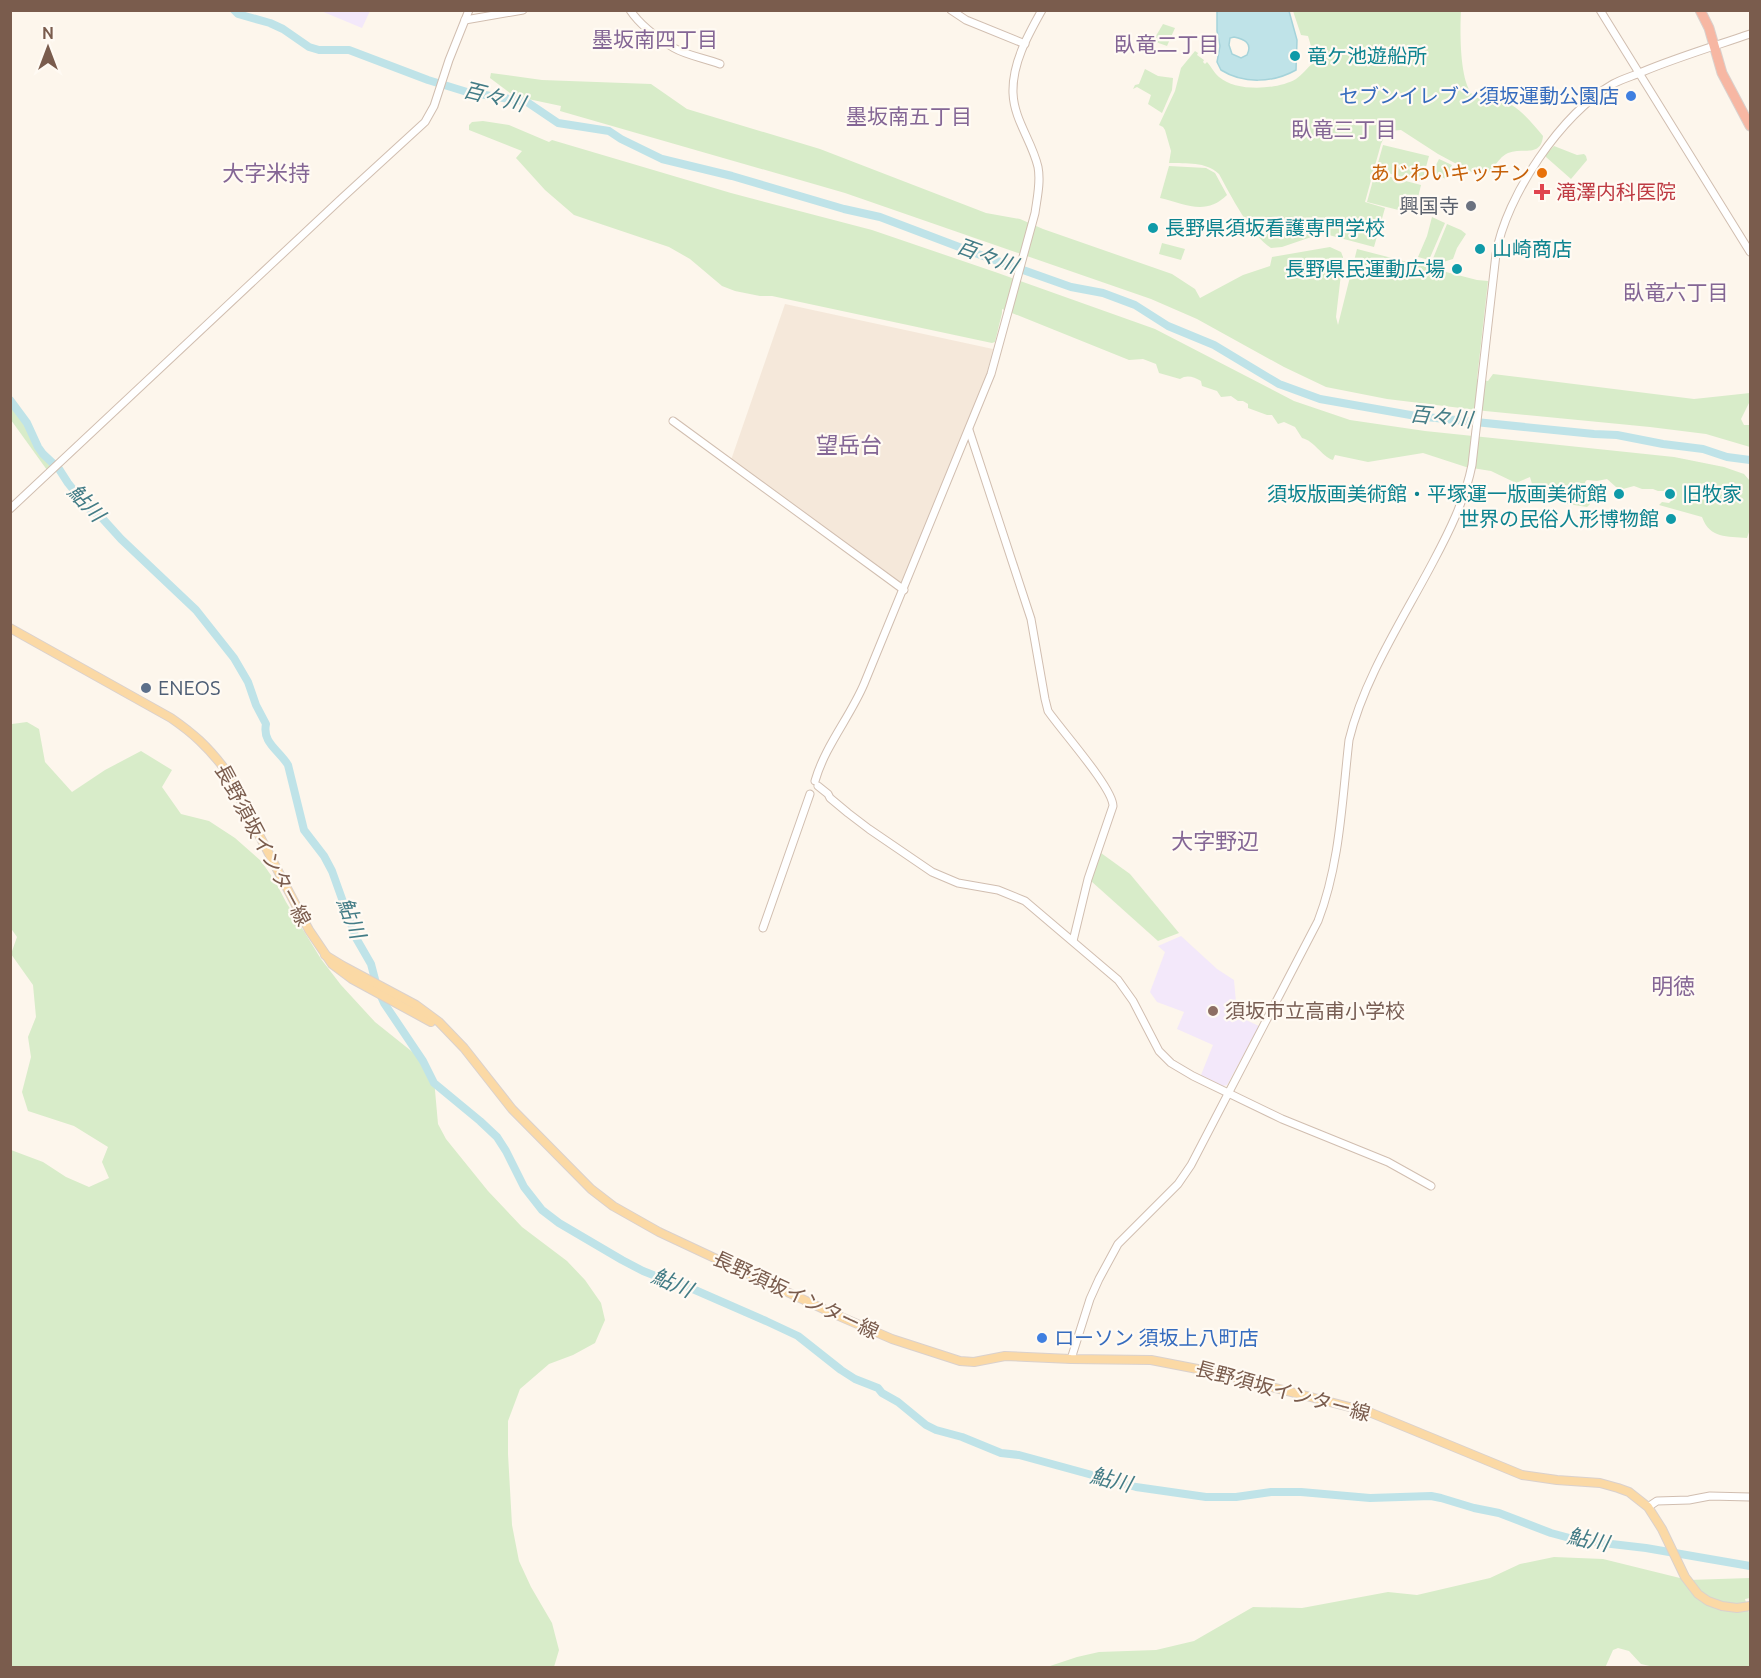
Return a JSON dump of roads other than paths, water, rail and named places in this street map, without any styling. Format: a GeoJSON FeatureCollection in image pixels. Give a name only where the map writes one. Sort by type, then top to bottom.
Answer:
{"type":"FeatureCollection","features":[{"type":"Feature","properties":{"kind":"highway"},"geometry":{"type":"LineString","coordinates":[[1700,10],[1709,28],[1722,73],[1750,126]]}},
{"type":"Feature","properties":{"kind":"main road","name":"長野須坂インター線"},"geometry":{"type":"LineString","coordinates":[[10,628],[171,718],[208,747],[224,768],[309,930],[332,964],[340,972],[420,1015],[454,1037]]}},
{"type":"Feature","properties":{"kind":"main road","name":"長野須坂インター線"},"geometry":{"type":"LineString","coordinates":[[325,955],[416,1005],[433,1017],[454,1037],[512,1109],[569,1168],[613,1206],[645,1225],[832,1313],[892,1339],[960,1361],[974,1362],[1005,1356],[1151,1360],[1175,1363],[1369,1412],[1522,1475],[1600,1483],[1618,1488],[1629,1492],[1648,1507],[1656,1518],[1688,1581],[1698,1594],[1715,1604],[1730,1607],[1750,1606]]}},
{"type":"Feature","properties":{"kind":"street"},"geometry":{"type":"LineString","coordinates":[[10,509],[425,122],[435,106],[449,60],[469,10]]}},
{"type":"Feature","properties":{"kind":"street"},"geometry":{"type":"LineString","coordinates":[[465,20],[523,10]]}},
{"type":"Feature","properties":{"kind":"street"},"geometry":{"type":"LineString","coordinates":[[630,10],[652,33],[674,48],[720,64]]}},
{"type":"Feature","properties":{"kind":"street"},"geometry":{"type":"LineString","coordinates":[[951,10],[966,20],[1025,44]]}},
{"type":"Feature","properties":{"kind":"street"},"geometry":{"type":"LineString","coordinates":[[764,928],[812,788],[831,745],[854,707],[991,375],[1038,196],[1037,166],[1016,113],[1013,95],[1016,67],[1042,10]]}},
{"type":"Feature","properties":{"kind":"street"},"geometry":{"type":"LineString","coordinates":[[1600,10],[1750,252]]}},
{"type":"Feature","properties":{"kind":"street"},"geometry":{"type":"LineString","coordinates":[[1071,1359],[1091,1297],[1118,1244],[1178,1184],[1191,1165],[1322,913],[1334,870],[1353,721],[1365,692],[1442,545],[1463,499],[1472,465],[1498,244],[1518,194],[1550,141],[1570,119],[1612,85],[1639,73],[1750,34]]}},
{"type":"Feature","properties":{"kind":"street"},"geometry":{"type":"LineString","coordinates":[[673,421],[904,590]]}},
{"type":"Feature","properties":{"kind":"street"},"geometry":{"type":"LineString","coordinates":[[969,430],[1031,619],[1048,711],[1113,800],[1113,807],[1088,879],[1073,941]]}},
{"type":"Feature","properties":{"kind":"street"},"geometry":{"type":"LineString","coordinates":[[812,788],[828,794],[869,829],[926,868],[958,883],[998,890],[1025,901],[1118,980],[1133,1000],[1159,1051],[1171,1063],[1282,1119],[1388,1162],[1431,1185]]}},
{"type":"Feature","properties":{"kind":"street"},"geometry":{"type":"LineString","coordinates":[[1648,1507],[1657,1501],[1689,1500],[1710,1496],[1750,1497]]}},
{"type":"Feature","properties":{"kind":"water"},"geometry":{"type":"Polygon","coordinates":[[[1217,11],[1289,11],[1297,40],[1296,70],[1278,77],[1258,80],[1230,75],[1221,70],[1217,62],[1220,46],[1217,11]],[[1234,37],[1230,38],[1229,45],[1232,54],[1241,58],[1247,55],[1249,47],[1246,42],[1234,37]]]}},
{"type":"Feature","properties":{"kind":"waterway","name":"百々川"},"geometry":{"type":"LineString","coordinates":[[234,10],[238,14],[283,29],[309,47],[319,50],[349,50],[467,92],[527,102],[558,123],[609,131],[662,159],[880,217],[1071,287],[1103,293],[1135,305],[1168,326],[1214,345],[1279,384],[1320,399],[1416,416],[1617,435],[1703,449],[1727,457],[1750,460]]}},
{"type":"Feature","properties":{"kind":"waterway","name":"鮎川"},"geometry":{"type":"LineString","coordinates":[[10,400],[27,423],[43,454],[59,469],[89,509],[102,518],[196,610],[234,658],[248,682],[266,724],[266,736],[288,765],[304,830],[324,856],[332,871],[356,938],[371,964],[384,1003],[423,1061],[434,1083],[497,1137],[524,1187],[542,1210],[559,1223],[643,1271],[679,1283],[798,1336],[841,1370],[855,1379],[878,1388],[926,1425],[1001,1453],[1019,1455],[1136,1487],[1206,1497],[1236,1497],[1271,1492],[1301,1492],[1370,1498],[1431,1496],[1499,1513],[1551,1533],[1577,1540],[1646,1548],[1750,1566]]}},
{"type":"Feature","properties":{"kind":"place","name":"竜ケ池遊船所"},"geometry":{"type":"Point","coordinates":[1295,56]}},
{"type":"Feature","properties":{"kind":"place","name":"セブンイレブン須坂運動公園店"},"geometry":{"type":"Point","coordinates":[1631,96]}},
{"type":"Feature","properties":{"kind":"place","name":"あじわいキッチン"},"geometry":{"type":"Point","coordinates":[1542,173]}},
{"type":"Feature","properties":{"kind":"place","name":"滝澤内科医院"},"geometry":{"type":"Point","coordinates":[1542,192]}},
{"type":"Feature","properties":{"kind":"place","name":"興国寺"},"geometry":{"type":"Point","coordinates":[1471,206]}},
{"type":"Feature","properties":{"kind":"place","name":"長野県須坂看護専門学校"},"geometry":{"type":"Point","coordinates":[1153,228]}},
{"type":"Feature","properties":{"kind":"place","name":"山崎商店"},"geometry":{"type":"Point","coordinates":[1480,249]}},
{"type":"Feature","properties":{"kind":"place","name":"長野県民運動広場"},"geometry":{"type":"Point","coordinates":[1457,269]}},
{"type":"Feature","properties":{"kind":"place","name":"須坂版画美術館・平塚運一版画美術館"},"geometry":{"type":"Point","coordinates":[1619,494]}},
{"type":"Feature","properties":{"kind":"place","name":"旧牧家"},"geometry":{"type":"Point","coordinates":[1670,494]}},
{"type":"Feature","properties":{"kind":"place","name":"世界の民俗人形博物館"},"geometry":{"type":"Point","coordinates":[1671,519]}},
{"type":"Feature","properties":{"kind":"place","name":"ENEOS"},"geometry":{"type":"Point","coordinates":[146,688]}},
{"type":"Feature","properties":{"kind":"place","name":"須坂市立高甫小学校"},"geometry":{"type":"Point","coordinates":[1213,1011]}},
{"type":"Feature","properties":{"kind":"place","name":"ローソン 須坂上八町店"},"geometry":{"type":"Point","coordinates":[1042,1338]}},
{"type":"Feature","properties":{"kind":"district","name":"墨坂南四丁目"},"geometry":{"type":"Point","coordinates":[655,40]}},
{"type":"Feature","properties":{"kind":"district","name":"臥竜二丁目"},"geometry":{"type":"Point","coordinates":[1167,45]}},
{"type":"Feature","properties":{"kind":"district","name":"墨坂南五丁目"},"geometry":{"type":"Point","coordinates":[909,117]}},
{"type":"Feature","properties":{"kind":"district","name":"臥竜三丁目"},"geometry":{"type":"Point","coordinates":[1344,130]}},
{"type":"Feature","properties":{"kind":"district","name":"大字米持"},"geometry":{"type":"Point","coordinates":[266,173]}},
{"type":"Feature","properties":{"kind":"district","name":"臥竜六丁目"},"geometry":{"type":"Point","coordinates":[1676,293]}},
{"type":"Feature","properties":{"kind":"district","name":"望岳台"},"geometry":{"type":"Point","coordinates":[849,445]}},
{"type":"Feature","properties":{"kind":"district","name":"大字野辺"},"geometry":{"type":"Point","coordinates":[1215,841]}},
{"type":"Feature","properties":{"kind":"district","name":"明徳"},"geometry":{"type":"Point","coordinates":[1673,986]}}]}
